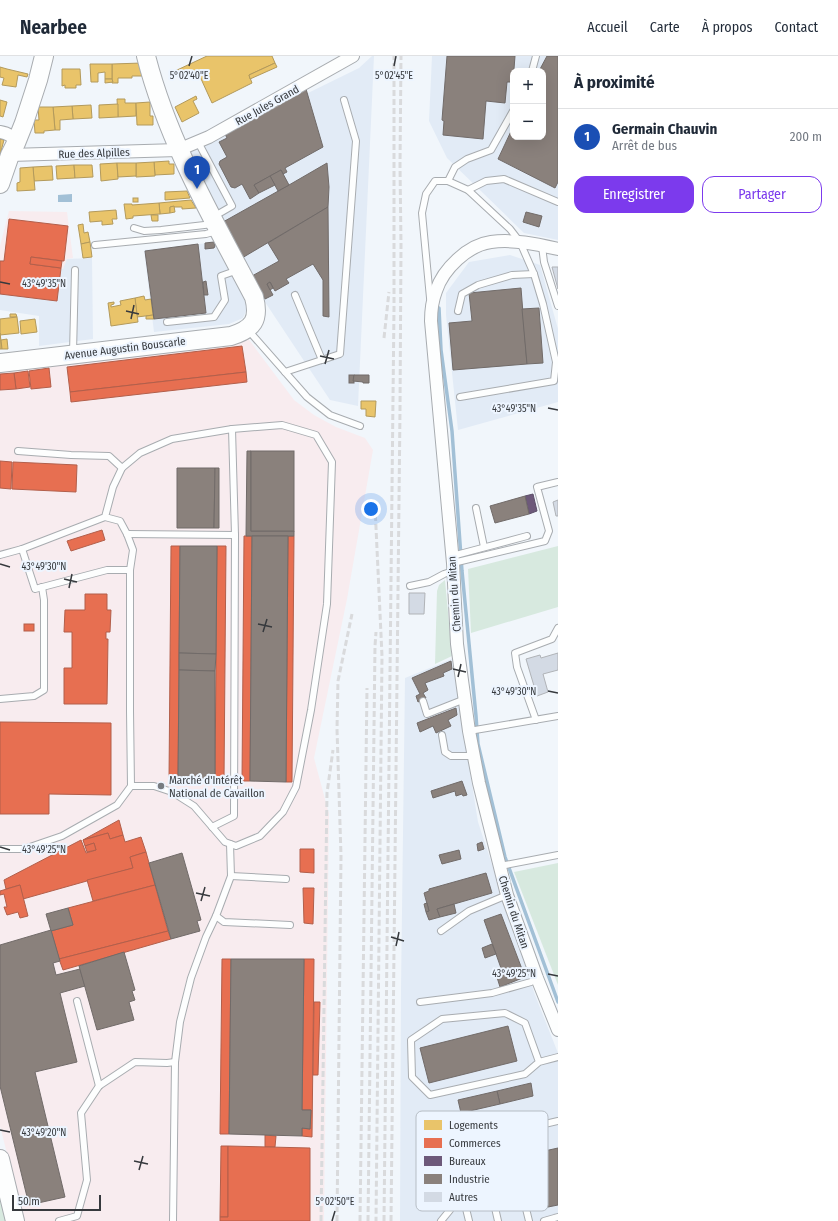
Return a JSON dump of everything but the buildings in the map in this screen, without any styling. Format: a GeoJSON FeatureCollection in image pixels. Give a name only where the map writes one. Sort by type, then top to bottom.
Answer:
{"type":"FeatureCollection","features":[{"type":"Feature","properties":{"kind":"street"},"geometry":{"type":"LineString","coordinates":[[0,184],[36,88],[44,56]]}},
{"type":"Feature","properties":{"kind":"street"},"geometry":{"type":"LineString","coordinates":[[146,56],[152,81],[178,150],[254,297],[257,313],[252,324],[247,328]]}},
{"type":"Feature","properties":{"kind":"street","name":"Rue Jules Grand"},"geometry":{"type":"LineString","coordinates":[[178,150],[209,137],[353,56]]}},
{"type":"Feature","properties":{"kind":"street"},"geometry":{"type":"LineString","coordinates":[[0,132],[8,134],[14,139],[13,149]]}},
{"type":"Feature","properties":{"kind":"street","name":"Rue des Alpilles"},"geometry":{"type":"LineString","coordinates":[[13,149],[178,150]]}},
{"type":"Feature","properties":{"kind":"street","name":"Chemin du Mitan"},"geometry":{"type":"LineString","coordinates":[[558,249],[520,242],[505,241],[490,242],[473,248],[461,256],[445,273],[436,290],[431,308],[453,563],[457,644],[469,731],[479,783],[507,895],[537,978],[558,1030]]}},
{"type":"Feature","properties":{"kind":"street","name":"Avenue Augustin Bouscarle"},"geometry":{"type":"LineString","coordinates":[[0,363],[231,336],[240,333],[247,328]]}},
{"type":"Feature","properties":{"kind":"street"},"geometry":{"type":"LineString","coordinates":[[0,1159],[15,1221]]}},
{"type":"Feature","properties":{"kind":"lane"},"geometry":{"type":"LineString","coordinates":[[533,68],[536,56]]}},
{"type":"Feature","properties":{"kind":"lane"},"geometry":{"type":"LineString","coordinates":[[285,372],[340,354],[356,141],[344,100]]}},
{"type":"Feature","properties":{"kind":"lane"},"geometry":{"type":"LineString","coordinates":[[448,181],[455,167],[467,159],[492,150],[510,117]]}},
{"type":"Feature","properties":{"kind":"lane"},"geometry":{"type":"LineString","coordinates":[[95,246],[206,234],[232,206],[198,142]]}},
{"type":"Feature","properties":{"kind":"lane"},"geometry":{"type":"LineString","coordinates":[[468,190],[486,181],[504,179],[558,202]]}},
{"type":"Feature","properties":{"kind":"lane"},"geometry":{"type":"LineString","coordinates":[[431,308],[422,213],[426,194],[435,181],[448,181],[468,190],[510,229],[520,242],[534,274],[543,304],[556,362],[554,382],[460,398]]}},
{"type":"Feature","properties":{"kind":"lane"},"geometry":{"type":"LineString","coordinates":[[134,228],[144,231],[215,224]]}},
{"type":"Feature","properties":{"kind":"lane"},"geometry":{"type":"LineString","coordinates":[[542,246],[544,262],[558,306]]}},
{"type":"Feature","properties":{"kind":"lane"},"geometry":{"type":"LineString","coordinates":[[73,354],[75,270]]}},
{"type":"Feature","properties":{"kind":"lane"},"geometry":{"type":"LineString","coordinates":[[167,322],[214,317],[225,300],[221,276],[240,270]]}},
{"type":"Feature","properties":{"kind":"lane"},"geometry":{"type":"LineString","coordinates":[[458,311],[462,294],[478,285],[512,275],[534,274]]}},
{"type":"Feature","properties":{"kind":"lane"},"geometry":{"type":"LineString","coordinates":[[295,294],[322,360]]}},
{"type":"Feature","properties":{"kind":"lane"},"geometry":{"type":"LineString","coordinates":[[247,328],[307,397],[330,415],[360,426]]}},
{"type":"Feature","properties":{"kind":"lane"},"geometry":{"type":"LineString","coordinates":[[105,517],[113,488],[122,468],[140,453],[172,439],[232,429],[282,426],[316,434],[332,462],[327,604],[311,710],[296,787],[283,812],[260,836],[236,846],[225,842],[194,806],[172,792],[154,786],[131,786]]}},
{"type":"Feature","properties":{"kind":"lane"},"geometry":{"type":"LineString","coordinates":[[212,827],[234,816],[235,535],[232,429]]}},
{"type":"Feature","properties":{"kind":"lane"},"geometry":{"type":"LineString","coordinates":[[18,451],[109,456],[122,468]]}},
{"type":"Feature","properties":{"kind":"lane"},"geometry":{"type":"LineString","coordinates":[[453,563],[545,541],[549,531],[537,487],[558,482]]}},
{"type":"Feature","properties":{"kind":"lane"},"geometry":{"type":"LineString","coordinates":[[476,508],[484,547]]}},
{"type":"Feature","properties":{"kind":"lane"},"geometry":{"type":"LineString","coordinates":[[0,555],[22,550],[105,517],[120,521],[133,550],[130,570],[131,786],[118,805],[62,836],[24,848],[0,849]]}},
{"type":"Feature","properties":{"kind":"lane"},"geometry":{"type":"LineString","coordinates":[[127,534],[235,535]]}},
{"type":"Feature","properties":{"kind":"lane"},"geometry":{"type":"LineString","coordinates":[[410,586],[429,582],[444,574],[453,563],[484,547],[526,536]]}},
{"type":"Feature","properties":{"kind":"lane"},"geometry":{"type":"LineString","coordinates":[[22,550],[35,589],[107,570],[130,570]]}},
{"type":"Feature","properties":{"kind":"lane"},"geometry":{"type":"LineString","coordinates":[[0,699],[34,696],[44,690],[44,600],[42,587]]}},
{"type":"Feature","properties":{"kind":"lane"},"geometry":{"type":"LineString","coordinates":[[536,720],[517,667],[515,654],[552,639],[558,628]]}},
{"type":"Feature","properties":{"kind":"lane"},"geometry":{"type":"LineString","coordinates":[[423,702],[427,714],[465,699]]}},
{"type":"Feature","properties":{"kind":"lane"},"geometry":{"type":"LineString","coordinates":[[469,731],[558,716]]}},
{"type":"Feature","properties":{"kind":"lane"},"geometry":{"type":"LineString","coordinates":[[442,735],[445,752],[451,756],[474,756]]}},
{"type":"Feature","properties":{"kind":"lane"},"geometry":{"type":"LineString","coordinates":[[173,1221],[176,1062],[180,1022],[191,978],[231,876],[230,844]]}},
{"type":"Feature","properties":{"kind":"lane"},"geometry":{"type":"LineString","coordinates":[[500,866],[558,855]]}},
{"type":"Feature","properties":{"kind":"lane"},"geometry":{"type":"LineString","coordinates":[[231,876],[286,879]]}},
{"type":"Feature","properties":{"kind":"lane"},"geometry":{"type":"LineString","coordinates":[[441,931],[469,911],[507,895]]}},
{"type":"Feature","properties":{"kind":"lane"},"geometry":{"type":"LineString","coordinates":[[216,916],[224,922],[290,924]]}},
{"type":"Feature","properties":{"kind":"lane"},"geometry":{"type":"LineString","coordinates":[[420,1002],[492,993],[531,982],[537,978]]}},
{"type":"Feature","properties":{"kind":"lane"},"geometry":{"type":"LineString","coordinates":[[77,1000],[98,1086]]}},
{"type":"Feature","properties":{"kind":"lane"},"geometry":{"type":"LineString","coordinates":[[539,1062],[525,1023],[505,1013],[442,1019],[411,1040],[412,1077],[430,1095],[525,1074],[539,1062],[558,1057]]}},
{"type":"Feature","properties":{"kind":"lane"},"geometry":{"type":"LineString","coordinates":[[59,1221],[77,1216],[87,1180],[81,1113],[98,1086],[135,1062],[176,1062]]}},
{"type":"Feature","properties":{"kind":"lane"},"geometry":{"type":"LineString","coordinates":[[548,1123],[558,1121]]}},
{"type":"Feature","properties":{"kind":"lane"},"geometry":{"type":"LineString","coordinates":[[441,1221],[449,1211]]}},
{"type":"Feature","properties":{"kind":"lane"},"geometry":{"type":"LineString","coordinates":[[467,1211],[469,1221]]}},
{"type":"Feature","properties":{"kind":"lane"},"geometry":{"type":"LineString","coordinates":[[496,1211],[498,1221]]}},
{"type":"Feature","properties":{"kind":"lane"},"geometry":{"type":"LineString","coordinates":[[527,1211],[529,1221]]}},
{"type":"Feature","properties":{"kind":"lane"},"geometry":{"type":"LineString","coordinates":[[544,1221],[558,1217]]}},
{"type":"Feature","properties":{"kind":"shaded area"},"geometry":{"type":"Polygon","coordinates":[[[372,56],[374,56],[358,406],[330,400],[265,302],[242,261],[188,152],[359,68],[372,56]]]}},
{"type":"Feature","properties":{"kind":"shaded area"},"geometry":{"type":"Polygon","coordinates":[[[432,56],[558,56],[558,240],[524,233],[447,158],[429,121],[432,56]]]}},
{"type":"Feature","properties":{"kind":"shaded area"},"geometry":{"type":"Polygon","coordinates":[[[9,211],[67,212],[73,258],[67,259],[63,269],[0,260],[0,246],[9,211]]]}},
{"type":"Feature","properties":{"kind":"shaded area"},"geometry":{"type":"Polygon","coordinates":[[[217,242],[246,297],[246,311],[243,318],[229,324],[154,332],[144,250],[217,242]]]}},
{"type":"Feature","properties":{"kind":"shaded area"},"geometry":{"type":"Polygon","coordinates":[[[510,255],[540,265],[558,329],[558,402],[458,430],[446,315],[446,293],[469,262],[510,255]]]}},
{"type":"Feature","properties":{"kind":"shaded area"},"geometry":{"type":"Polygon","coordinates":[[[92,258],[93,339],[39,346],[39,316],[0,310],[0,260],[63,269],[67,259],[92,258]]]}},
{"type":"Feature","properties":{"kind":"shaded area","name":"Marché d'Intérêt National de Cavaillon"},"geometry":{"type":"Polygon","coordinates":[[[247,337],[294,400],[314,415],[336,427],[365,438],[373,450],[347,599],[314,758],[329,814],[324,1221],[24,1221],[0,1126],[0,373],[247,337]]]}},
{"type":"Feature","properties":{"kind":"shaded area"},"geometry":{"type":"Polygon","coordinates":[[[452,659],[478,822],[535,995],[558,1053],[558,1221],[400,1221],[405,678],[452,659]]]}},
{"type":"Feature","properties":{"kind":"green space"},"geometry":{"type":"Polygon","coordinates":[[[558,546],[558,607],[471,633],[468,569],[558,546]]]}},
{"type":"Feature","properties":{"kind":"green space"},"geometry":{"type":"Polygon","coordinates":[[[445,580],[452,656],[435,664],[437,591],[439,585],[445,580]]]}},
{"type":"Feature","properties":{"kind":"green space"},"geometry":{"type":"Polygon","coordinates":[[[558,863],[558,985],[514,872],[558,863]]]}},
{"type":"Feature","properties":{"kind":"green space"},"geometry":{"type":"Polygon","coordinates":[[[0,1186],[8,1221],[0,1221],[0,1186]]]}},
{"type":"Feature","properties":{"kind":"water"},"geometry":{"type":"Polygon","coordinates":[[[72,194],[72,202],[58,202],[58,195],[72,194]]]}},
{"type":"Feature","properties":{"kind":"waterway"},"geometry":{"type":"LineString","coordinates":[[439,308],[441,350],[452,431],[462,571],[478,744],[505,857],[558,1002]]}},
{"type":"Feature","properties":{"kind":"railway"},"geometry":{"type":"LineString","coordinates":[[384,1221],[394,308],[394,56]]}},
{"type":"Feature","properties":{"kind":"railway"},"geometry":{"type":"LineString","coordinates":[[391,1221],[400,411],[401,56]]}},
{"type":"Feature","properties":{"kind":"railway"},"geometry":{"type":"LineString","coordinates":[[384,338],[389,292]]}},
{"type":"Feature","properties":{"kind":"railway"},"geometry":{"type":"LineString","coordinates":[[375,506],[382,656],[376,1221]]}},
{"type":"Feature","properties":{"kind":"railway"},"geometry":{"type":"LineString","coordinates":[[337,1221],[341,856],[337,729],[338,681],[352,614]]}},
{"type":"Feature","properties":{"kind":"railway"},"geometry":{"type":"LineString","coordinates":[[368,1221],[376,632]]}},
{"type":"Feature","properties":{"kind":"railway"},"geometry":{"type":"LineString","coordinates":[[360,1221],[367,688]]}},
{"type":"Feature","properties":{"kind":"railway"},"geometry":{"type":"LineString","coordinates":[[321,1221],[327,793],[333,750]]}},
{"type":"Feature","properties":{"kind":"place","name":"Germain Chauvin"},"geometry":{"type":"Point","coordinates":[197,189]}},
{"type":"Feature","properties":{"kind":"place","name":"Marché d'Intérêt National de Cavaillon"},"geometry":{"type":"Point","coordinates":[161,786]}}]}
